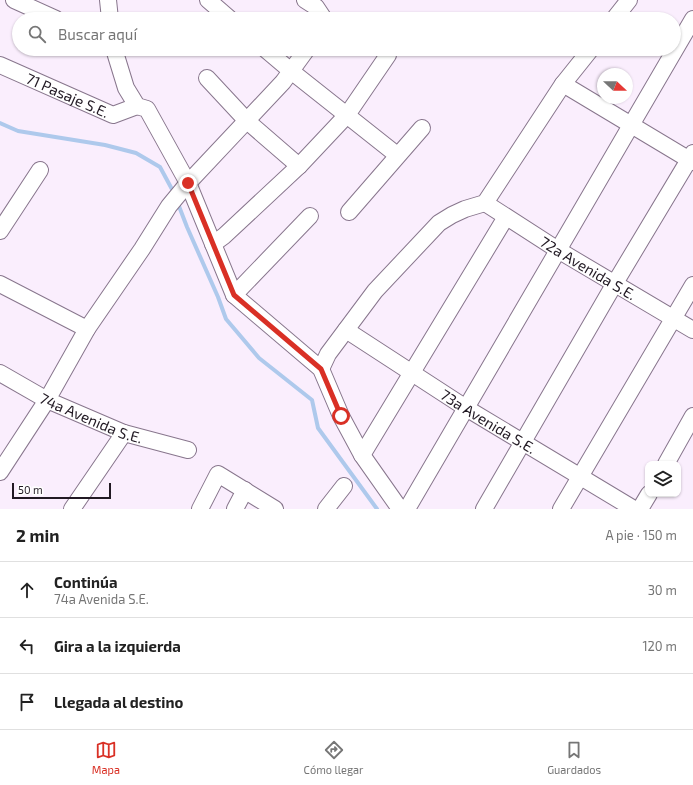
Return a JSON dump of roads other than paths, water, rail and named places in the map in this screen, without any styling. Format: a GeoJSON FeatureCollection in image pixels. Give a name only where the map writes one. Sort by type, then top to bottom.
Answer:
{"type":"FeatureCollection","features":[{"type":"Feature","properties":{"kind":"street"},"geometry":{"type":"LineString","coordinates":[[14,0],[41,12]]}},
{"type":"Feature","properties":{"kind":"street"},"geometry":{"type":"LineString","coordinates":[[108,0],[109,12]]}},
{"type":"Feature","properties":{"kind":"street"},"geometry":{"type":"LineString","coordinates":[[208,0],[222,12]]}},
{"type":"Feature","properties":{"kind":"street"},"geometry":{"type":"LineString","coordinates":[[305,0],[316,7],[319,12]]}},
{"type":"Feature","properties":{"kind":"street"},"geometry":{"type":"LineString","coordinates":[[620,12],[629,0]]}},
{"type":"Feature","properties":{"kind":"street"},"geometry":{"type":"LineString","coordinates":[[681,40],[693,19]]}},
{"type":"Feature","properties":{"kind":"street"},"geometry":{"type":"LineString","coordinates":[[116,56],[126,88],[137,106],[147,109],[184,188],[213,244],[234,295],[321,369],[341,416],[362,455],[400,509]]}},
{"type":"Feature","properties":{"kind":"street"},"geometry":{"type":"LineString","coordinates":[[273,56],[397,156]]}},
{"type":"Feature","properties":{"kind":"street"},"geometry":{"type":"LineString","coordinates":[[0,472],[47,400],[87,329],[142,249],[169,206],[283,82],[303,56]]}},
{"type":"Feature","properties":{"kind":"street"},"geometry":{"type":"LineString","coordinates":[[213,244],[224,236],[299,166],[346,115],[387,56]]}},
{"type":"Feature","properties":{"kind":"street"},"geometry":{"type":"LineString","coordinates":[[321,369],[328,354],[375,291],[439,223],[465,209],[485,203],[564,84],[586,56]]}},
{"type":"Feature","properties":{"kind":"street"},"geometry":{"type":"LineString","coordinates":[[407,509],[671,56]]}},
{"type":"Feature","properties":{"kind":"street","name":"71 Pasaje S.E."},"geometry":{"type":"LineString","coordinates":[[0,65],[113,114],[137,106]]}},
{"type":"Feature","properties":{"kind":"street"},"geometry":{"type":"LineString","coordinates":[[207,78],[247,121],[299,166]]}},
{"type":"Feature","properties":{"kind":"street"},"geometry":{"type":"LineString","coordinates":[[484,509],[615,283],[692,158],[631,125],[564,84]]}},
{"type":"Feature","properties":{"kind":"street"},"geometry":{"type":"LineString","coordinates":[[349,212],[422,128]]}},
{"type":"Feature","properties":{"kind":"street"},"geometry":{"type":"LineString","coordinates":[[3,221],[40,170]]}},
{"type":"Feature","properties":{"kind":"street","name":"72a Avenida S.E."},"geometry":{"type":"LineString","coordinates":[[485,203],[558,250],[693,330]]}},
{"type":"Feature","properties":{"kind":"street"},"geometry":{"type":"LineString","coordinates":[[234,295],[310,216]]}},
{"type":"Feature","properties":{"kind":"street"},"geometry":{"type":"LineString","coordinates":[[362,455],[506,217]]}},
{"type":"Feature","properties":{"kind":"street"},"geometry":{"type":"LineString","coordinates":[[0,284],[87,329]]}},
{"type":"Feature","properties":{"kind":"street"},"geometry":{"type":"LineString","coordinates":[[561,509],[693,285]]}},
{"type":"Feature","properties":{"kind":"street","name":"73a Avenida S.E."},"geometry":{"type":"LineString","coordinates":[[346,330],[466,408],[634,509]]}},
{"type":"Feature","properties":{"kind":"street","name":"74a Avenida S.E."},"geometry":{"type":"LineString","coordinates":[[0,373],[47,400],[124,433],[188,450]]}},
{"type":"Feature","properties":{"kind":"street"},"geometry":{"type":"LineString","coordinates":[[668,461],[693,416]]}},
{"type":"Feature","properties":{"kind":"street"},"geometry":{"type":"LineString","coordinates":[[72,509],[124,433]]}},
{"type":"Feature","properties":{"kind":"street"},"geometry":{"type":"LineString","coordinates":[[200,509],[218,474],[275,509]]}},
{"type":"Feature","properties":{"kind":"street"},"geometry":{"type":"LineString","coordinates":[[326,509],[344,486]]}},
{"type":"Feature","properties":{"kind":"street"},"geometry":{"type":"LineString","coordinates":[[235,509],[245,490]]}},
{"type":"Feature","properties":{"kind":"street"},"geometry":{"type":"LineString","coordinates":[[640,509],[647,497]]}},
{"type":"Feature","properties":{"kind":"waterway"},"geometry":{"type":"LineString","coordinates":[[0,123],[18,131],[105,145],[136,153],[160,167],[174,193]]}},
{"type":"Feature","properties":{"kind":"waterway"},"geometry":{"type":"LineString","coordinates":[[177,201],[226,319],[259,358],[312,400],[318,428],[377,509]]}}]}
